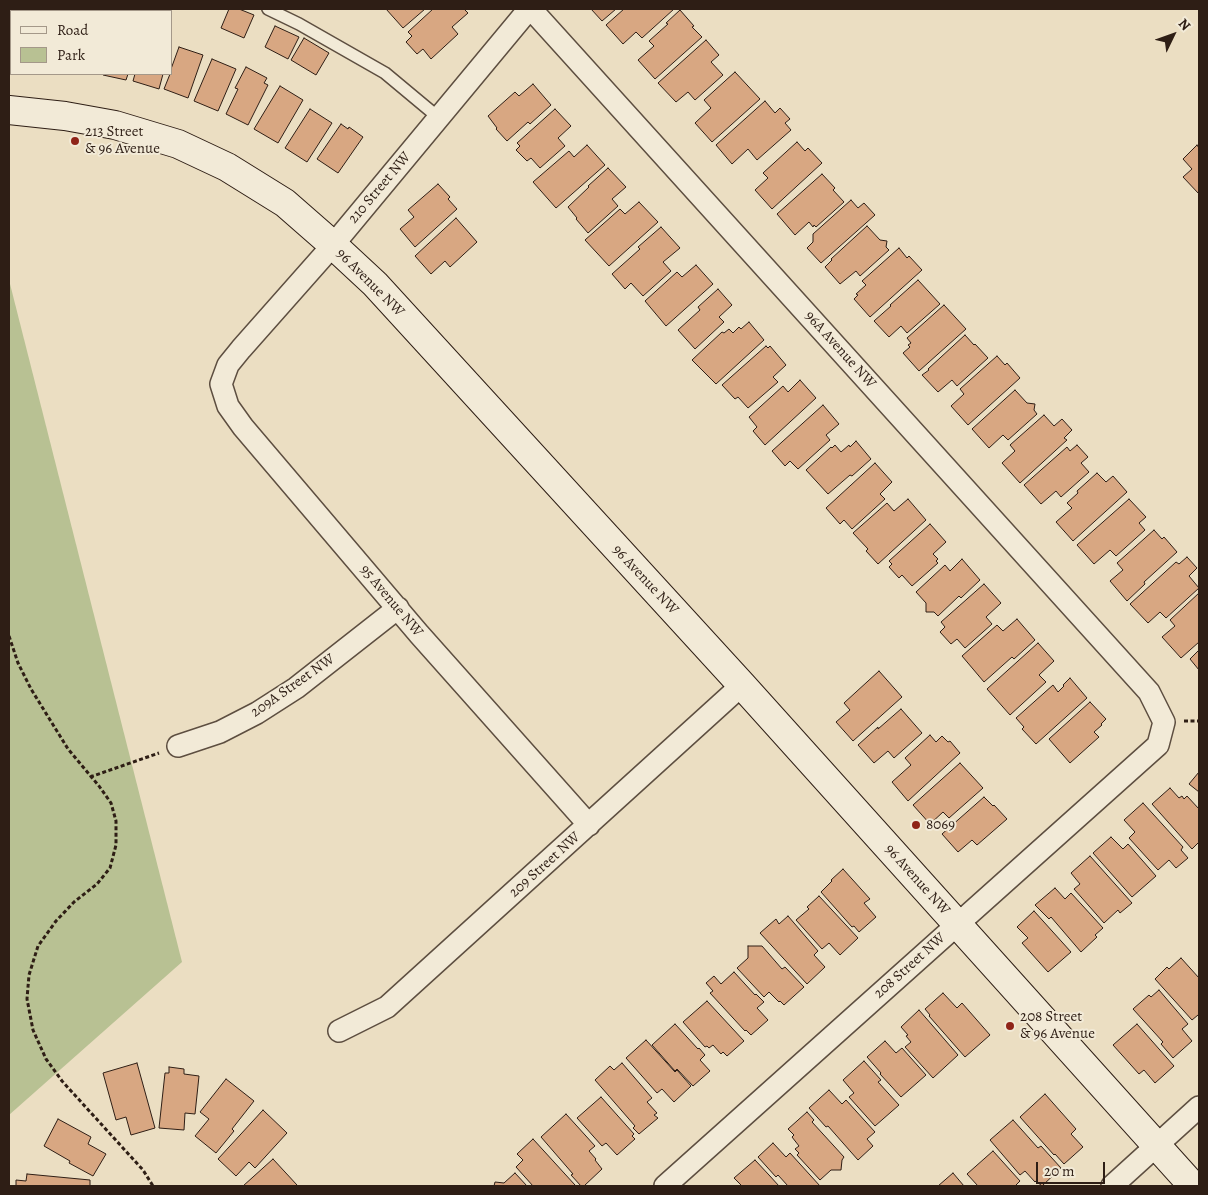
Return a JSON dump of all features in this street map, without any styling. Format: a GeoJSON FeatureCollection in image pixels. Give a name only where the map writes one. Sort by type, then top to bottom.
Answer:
{"type":"FeatureCollection","features":[{"type":"Feature","properties":{"kind":"street","name":"210 Street NW"},"geometry":{"type":"LineString","coordinates":[[228,365],[333,245],[530,9]]}},
{"type":"Feature","properties":{"kind":"street","name":"96A Avenue NW"},"geometry":{"type":"LineString","coordinates":[[530,9],[1149,692]]}},
{"type":"Feature","properties":{"kind":"street","name":"96 Avenue NW"},"geometry":{"type":"LineString","coordinates":[[9,110],[66,116],[115,125],[178,144],[227,167],[285,203],[333,245],[375,284],[742,685],[1193,1186]]}},
{"type":"Feature","properties":{"kind":"street","name":"95 Avenue NW"},"geometry":{"type":"LineString","coordinates":[[228,365],[221,384],[228,406],[238,420],[419,634],[589,825]]}},
{"type":"Feature","properties":{"kind":"street","name":"209A Street NW"},"geometry":{"type":"LineString","coordinates":[[178,746],[220,732],[257,713],[296,688],[398,608]]}},
{"type":"Feature","properties":{"kind":"street","name":"209 Street NW"},"geometry":{"type":"LineString","coordinates":[[339,1031],[387,1007],[742,685]]}},
{"type":"Feature","properties":{"kind":"street","name":"208 Street NW"},"geometry":{"type":"LineString","coordinates":[[665,1186],[1158,745],[1164,722],[1149,692]]}},
{"type":"Feature","properties":{"kind":"street"},"geometry":{"type":"LineString","coordinates":[[1112,1186],[1199,1107]]}},
{"type":"Feature","properties":{"kind":"lane"},"geometry":{"type":"LineString","coordinates":[[268,9],[299,24],[385,73],[439,118]]}},
{"type":"Feature","properties":{"kind":"path"},"geometry":{"type":"LineString","coordinates":[[9,636],[18,663],[31,689],[68,749],[111,803],[116,821],[116,845],[110,868],[97,884],[74,902],[38,946],[29,975],[27,999],[33,1030],[46,1059],[62,1080],[143,1170],[154,1186]]}},
{"type":"Feature","properties":{"kind":"path"},"geometry":{"type":"LineString","coordinates":[[90,777],[178,746]]}},
{"type":"Feature","properties":{"kind":"green space"},"geometry":{"type":"Polygon","coordinates":[[[9,280],[182,962],[9,1115],[9,280]]]}},
{"type":"Feature","properties":{"kind":"building"},"geometry":{"type":"Polygon","coordinates":[[[229,9],[239,9],[254,15],[244,38],[221,28],[229,9]]]}},
{"type":"Feature","properties":{"kind":"building"},"geometry":{"type":"Polygon","coordinates":[[[386,9],[425,9],[403,28],[386,9]]]}},
{"type":"Feature","properties":{"kind":"building"},"geometry":{"type":"Polygon","coordinates":[[[433,9],[464,9],[468,13],[452,27],[458,34],[431,59],[423,49],[417,54],[406,42],[412,36],[408,32],[433,9]]]}},
{"type":"Feature","properties":{"kind":"building"},"geometry":{"type":"Polygon","coordinates":[[[591,9],[616,9],[602,21],[591,9]]]}},
{"type":"Feature","properties":{"kind":"building"},"geometry":{"type":"Polygon","coordinates":[[[624,9],[674,9],[642,38],[636,32],[623,44],[606,25],[624,9]]]}},
{"type":"Feature","properties":{"kind":"building"},"geometry":{"type":"Polygon","coordinates":[[[680,10],[702,37],[655,79],[638,60],[654,46],[649,41],[680,10]]]}},
{"type":"Feature","properties":{"kind":"building"},"geometry":{"type":"Polygon","coordinates":[[[9,23],[10,23],[10,67],[9,23]]]}},
{"type":"Feature","properties":{"kind":"building"},"geometry":{"type":"Polygon","coordinates":[[[275,26],[299,37],[288,59],[265,47],[275,26]]]}},
{"type":"Feature","properties":{"kind":"building"},"geometry":{"type":"Polygon","coordinates":[[[304,38],[329,53],[316,75],[291,60],[304,38]]]}},
{"type":"Feature","properties":{"kind":"building"},"geometry":{"type":"Polygon","coordinates":[[[706,40],[719,55],[711,62],[723,75],[695,100],[688,92],[676,102],[658,83],[706,40]]]}},
{"type":"Feature","properties":{"kind":"building"},"geometry":{"type":"Polygon","coordinates":[[[179,47],[203,55],[188,98],[164,89],[170,75],[172,75],[172,66],[179,47]]]}},
{"type":"Feature","properties":{"kind":"building"},"geometry":{"type":"Polygon","coordinates":[[[212,59],[236,69],[218,111],[194,101],[212,59]]]}},
{"type":"Feature","properties":{"kind":"building"},"geometry":{"type":"Polygon","coordinates":[[[246,67],[267,78],[264,83],[268,85],[248,125],[226,114],[238,89],[235,88],[246,67]]]}},
{"type":"Feature","properties":{"kind":"building"},"geometry":{"type":"Polygon","coordinates":[[[735,72],[760,99],[712,142],[695,123],[711,108],[704,100],[735,72]]]}},
{"type":"Feature","properties":{"kind":"building"},"geometry":{"type":"Polygon","coordinates":[[[103,75],[128,75],[126,80],[103,75]]]}},
{"type":"Feature","properties":{"kind":"building"},"geometry":{"type":"Polygon","coordinates":[[[135,75],[163,75],[159,89],[133,81],[135,75]]]}},
{"type":"Feature","properties":{"kind":"building"},"geometry":{"type":"Polygon","coordinates":[[[533,84],[551,105],[507,141],[488,116],[515,92],[519,96],[533,84]]]}},
{"type":"Feature","properties":{"kind":"building"},"geometry":{"type":"Polygon","coordinates":[[[280,86],[303,100],[278,143],[254,129],[280,86]]]}},
{"type":"Feature","properties":{"kind":"building"},"geometry":{"type":"Polygon","coordinates":[[[765,101],[775,113],[780,108],[790,119],[785,123],[791,130],[757,160],[748,149],[732,164],[716,145],[765,101]]]}},
{"type":"Feature","properties":{"kind":"building"},"geometry":{"type":"Polygon","coordinates":[[[310,109],[332,123],[307,162],[285,148],[310,109]]]}},
{"type":"Feature","properties":{"kind":"building"},"geometry":{"type":"Polygon","coordinates":[[[555,109],[571,126],[558,138],[565,146],[540,168],[531,158],[527,161],[516,150],[520,146],[517,143],[555,109]]]}},
{"type":"Feature","properties":{"kind":"building"},"geometry":{"type":"Polygon","coordinates":[[[341,124],[363,137],[338,173],[317,159],[341,124]]]}},
{"type":"Feature","properties":{"kind":"building"},"geometry":{"type":"Polygon","coordinates":[[[797,142],[805,151],[808,148],[822,163],[772,209],[755,190],[768,178],[763,173],[797,142]]]}},
{"type":"Feature","properties":{"kind":"building"},"geometry":{"type":"Polygon","coordinates":[[[587,145],[605,165],[556,208],[533,182],[569,151],[574,157],[587,145]]]}},
{"type":"Feature","properties":{"kind":"building"},"geometry":{"type":"Polygon","coordinates":[[[1197,145],[1199,148],[1199,194],[1183,177],[1192,169],[1183,159],[1197,145]]]}},
{"type":"Feature","properties":{"kind":"building"},"geometry":{"type":"Polygon","coordinates":[[[608,168],[626,187],[612,199],[618,206],[588,233],[568,207],[608,168]]]}},
{"type":"Feature","properties":{"kind":"building"},"geometry":{"type":"Polygon","coordinates":[[[822,174],[835,188],[833,190],[844,202],[816,227],[814,225],[813,227],[809,222],[795,235],[777,214],[822,174]]]}},
{"type":"Feature","properties":{"kind":"building"},"geometry":{"type":"Polygon","coordinates":[[[438,184],[450,197],[448,199],[457,209],[415,247],[400,229],[414,217],[408,210],[438,184]]]}},
{"type":"Feature","properties":{"kind":"building"},"geometry":{"type":"Polygon","coordinates":[[[851,200],[858,208],[864,203],[875,215],[821,263],[807,248],[813,242],[813,234],[851,200]]]}},
{"type":"Feature","properties":{"kind":"building"},"geometry":{"type":"Polygon","coordinates":[[[639,202],[658,222],[609,266],[585,240],[620,209],[625,214],[639,202]]]}},
{"type":"Feature","properties":{"kind":"building"},"geometry":{"type":"Polygon","coordinates":[[[456,218],[477,242],[450,267],[445,261],[431,274],[415,256],[456,218]]]}},
{"type":"Feature","properties":{"kind":"building"},"geometry":{"type":"Polygon","coordinates":[[[867,226],[880,240],[887,241],[886,247],[889,250],[860,276],[856,271],[840,284],[825,267],[831,259],[867,226]]]}},
{"type":"Feature","properties":{"kind":"building"},"geometry":{"type":"Polygon","coordinates":[[[661,227],[680,248],[663,262],[671,271],[643,296],[631,283],[625,289],[612,274],[661,227]]]}},
{"type":"Feature","properties":{"kind":"building"},"geometry":{"type":"Polygon","coordinates":[[[899,248],[907,258],[909,256],[922,270],[870,317],[854,299],[858,295],[856,294],[866,285],[862,281],[899,248]]]}},
{"type":"Feature","properties":{"kind":"building"},"geometry":{"type":"Polygon","coordinates":[[[696,265],[713,284],[666,326],[645,301],[677,272],[682,277],[696,265]]]}},
{"type":"Feature","properties":{"kind":"building"},"geometry":{"type":"Polygon","coordinates":[[[918,280],[940,304],[907,333],[901,326],[889,337],[874,321],[918,280]]]}},
{"type":"Feature","properties":{"kind":"building"},"geometry":{"type":"Polygon","coordinates":[[[718,289],[732,305],[719,317],[724,322],[695,349],[678,330],[700,310],[698,307],[718,289]]]}},
{"type":"Feature","properties":{"kind":"building"},"geometry":{"type":"Polygon","coordinates":[[[944,305],[966,329],[919,371],[903,353],[910,347],[908,345],[911,343],[907,338],[944,305]]]}},
{"type":"Feature","properties":{"kind":"building"},"geometry":{"type":"Polygon","coordinates":[[[749,322],[764,340],[716,384],[692,360],[722,332],[724,333],[729,329],[733,333],[739,327],[741,329],[749,322]]]}},
{"type":"Feature","properties":{"kind":"building"},"geometry":{"type":"Polygon","coordinates":[[[965,335],[988,358],[957,386],[952,380],[938,392],[922,375],[965,335]]]}},
{"type":"Feature","properties":{"kind":"building"},"geometry":{"type":"Polygon","coordinates":[[[766,346],[768,348],[770,346],[786,365],[773,377],[778,382],[748,408],[738,397],[735,399],[722,385],[766,346]]]}},
{"type":"Feature","properties":{"kind":"building"},"geometry":{"type":"Polygon","coordinates":[[[997,356],[1005,365],[1007,363],[1020,378],[968,425],[951,406],[964,394],[960,389],[997,356]]]}},
{"type":"Feature","properties":{"kind":"building"},"geometry":{"type":"Polygon","coordinates":[[[800,380],[816,398],[765,445],[753,431],[757,427],[749,417],[783,386],[788,392],[800,380]]]}},
{"type":"Feature","properties":{"kind":"building"},"geometry":{"type":"Polygon","coordinates":[[[1015,390],[1027,403],[1035,404],[1034,410],[1037,414],[1008,440],[1003,435],[989,448],[972,429],[1015,390]]]}},
{"type":"Feature","properties":{"kind":"building"},"geometry":{"type":"Polygon","coordinates":[[[823,405],[839,424],[826,435],[830,440],[798,469],[790,461],[785,466],[772,451],[823,405]]]}},
{"type":"Feature","properties":{"kind":"building"},"geometry":{"type":"Polygon","coordinates":[[[1044,415],[1054,426],[1062,419],[1072,430],[1064,438],[1067,440],[1020,483],[1002,463],[1015,451],[1010,445],[1044,415]]]}},
{"type":"Feature","properties":{"kind":"building"},"geometry":{"type":"Polygon","coordinates":[[[856,441],[871,459],[828,494],[806,470],[831,447],[835,445],[841,452],[856,441]]]}},
{"type":"Feature","properties":{"kind":"building"},"geometry":{"type":"Polygon","coordinates":[[[1077,445],[1088,457],[1081,463],[1089,472],[1061,497],[1056,491],[1041,504],[1024,485],[1067,447],[1070,451],[1077,445]]]}},
{"type":"Feature","properties":{"kind":"building"},"geometry":{"type":"Polygon","coordinates":[[[875,463],[892,482],[880,494],[885,499],[852,529],[844,520],[840,524],[826,508],[875,463]]]}},
{"type":"Feature","properties":{"kind":"building"},"geometry":{"type":"Polygon","coordinates":[[[1097,473],[1106,482],[1113,476],[1127,492],[1073,541],[1056,522],[1072,508],[1067,503],[1078,493],[1077,491],[1097,473]]]}},
{"type":"Feature","properties":{"kind":"building"},"geometry":{"type":"Polygon","coordinates":[[[908,499],[926,520],[878,564],[866,551],[868,549],[853,533],[887,503],[894,511],[908,499]]]}},
{"type":"Feature","properties":{"kind":"building"},"geometry":{"type":"Polygon","coordinates":[[[1129,499],[1146,517],[1139,523],[1145,530],[1116,556],[1110,550],[1094,564],[1077,545],[1129,499]]]}},
{"type":"Feature","properties":{"kind":"building"},"geometry":{"type":"Polygon","coordinates":[[[930,524],[946,542],[933,554],[938,559],[936,561],[938,563],[912,586],[902,575],[899,578],[889,567],[892,564],[889,561],[930,524]]]}},
{"type":"Feature","properties":{"kind":"building"},"geometry":{"type":"Polygon","coordinates":[[[1154,530],[1162,539],[1164,537],[1177,552],[1144,582],[1145,584],[1127,601],[1110,581],[1123,570],[1117,563],[1154,530]]]}},
{"type":"Feature","properties":{"kind":"building"},"geometry":{"type":"Polygon","coordinates":[[[1187,557],[1197,568],[1189,576],[1199,588],[1166,618],[1160,612],[1148,623],[1130,604],[1176,562],[1179,564],[1187,557]]]}},
{"type":"Feature","properties":{"kind":"building"},"geometry":{"type":"Polygon","coordinates":[[[962,559],[980,580],[961,598],[959,596],[938,616],[934,612],[926,612],[926,603],[916,592],[945,565],[950,571],[962,559]]]}},
{"type":"Feature","properties":{"kind":"building"},"geometry":{"type":"Polygon","coordinates":[[[984,584],[1001,603],[986,617],[992,624],[965,648],[957,639],[951,644],[940,632],[945,627],[941,622],[984,584]]]}},
{"type":"Feature","properties":{"kind":"building"},"geometry":{"type":"Polygon","coordinates":[[[1199,593],[1199,642],[1181,658],[1162,637],[1175,626],[1170,620],[1199,593]]]}},
{"type":"Feature","properties":{"kind":"building"},"geometry":{"type":"Polygon","coordinates":[[[1017,619],[1035,640],[984,682],[962,656],[997,625],[1003,631],[1017,619]]]}},
{"type":"Feature","properties":{"kind":"building"},"geometry":{"type":"Polygon","coordinates":[[[1038,643],[1054,661],[1039,675],[1046,682],[1010,715],[987,689],[1038,643]]]}},
{"type":"Feature","properties":{"kind":"building"},"geometry":{"type":"Polygon","coordinates":[[[1199,650],[1199,670],[1190,659],[1199,650]]]}},
{"type":"Feature","properties":{"kind":"building"},"geometry":{"type":"Polygon","coordinates":[[[879,671],[902,697],[853,741],[836,722],[850,710],[844,703],[879,671]]]}},
{"type":"Feature","properties":{"kind":"building"},"geometry":{"type":"Polygon","coordinates":[[[1070,678],[1087,698],[1036,744],[1022,729],[1024,727],[1016,718],[1053,685],[1058,692],[1070,678]]]}},
{"type":"Feature","properties":{"kind":"building"},"geometry":{"type":"Polygon","coordinates":[[[1090,702],[1106,719],[1094,732],[1099,737],[1070,763],[1049,739],[1090,702]]]}},
{"type":"Feature","properties":{"kind":"building"},"geometry":{"type":"Polygon","coordinates":[[[901,709],[922,733],[894,758],[888,751],[874,763],[858,745],[901,709]]]}},
{"type":"Feature","properties":{"kind":"building"},"geometry":{"type":"Polygon","coordinates":[[[930,735],[936,742],[942,736],[948,742],[950,741],[960,753],[908,801],[892,782],[911,765],[905,758],[930,735]]]}},
{"type":"Feature","properties":{"kind":"building"},"geometry":{"type":"Polygon","coordinates":[[[960,763],[983,788],[949,818],[943,812],[930,824],[913,805],[960,763]]]}},
{"type":"Feature","properties":{"kind":"building"},"geometry":{"type":"Polygon","coordinates":[[[1199,772],[1199,792],[1189,784],[1199,772]]]}},
{"type":"Feature","properties":{"kind":"building"},"geometry":{"type":"Polygon","coordinates":[[[1170,788],[1179,798],[1182,796],[1184,799],[1187,796],[1199,809],[1199,842],[1192,849],[1152,804],[1170,788]]]}},
{"type":"Feature","properties":{"kind":"building"},"geometry":{"type":"Polygon","coordinates":[[[984,797],[1007,819],[977,845],[972,840],[958,852],[942,834],[984,797]]]}},
{"type":"Feature","properties":{"kind":"building"},"geometry":{"type":"Polygon","coordinates":[[[1143,803],[1183,847],[1181,850],[1188,858],[1176,868],[1169,860],[1158,870],[1129,838],[1135,832],[1124,820],[1143,803]]]}},
{"type":"Feature","properties":{"kind":"building"},"geometry":{"type":"Polygon","coordinates":[[[1111,837],[1123,849],[1128,844],[1156,876],[1132,897],[1093,853],[1111,837]]]}},
{"type":"Feature","properties":{"kind":"building"},"geometry":{"type":"Polygon","coordinates":[[[1090,856],[1132,903],[1120,913],[1118,910],[1104,923],[1074,889],[1080,884],[1071,873],[1090,856]]]}},
{"type":"Feature","properties":{"kind":"building"},"geometry":{"type":"Polygon","coordinates":[[[843,869],[870,899],[864,903],[876,917],[859,932],[854,926],[852,927],[821,892],[843,869]]]}},
{"type":"Feature","properties":{"kind":"building"},"geometry":{"type":"Polygon","coordinates":[[[1055,888],[1065,899],[1071,893],[1103,928],[1095,935],[1097,937],[1081,952],[1051,917],[1049,919],[1035,905],[1055,888]]]}},
{"type":"Feature","properties":{"kind":"building"},"geometry":{"type":"Polygon","coordinates":[[[819,896],[858,938],[840,955],[829,943],[822,949],[796,920],[809,909],[807,907],[819,896]]]}},
{"type":"Feature","properties":{"kind":"building"},"geometry":{"type":"Polygon","coordinates":[[[1034,911],[1071,952],[1048,972],[1022,943],[1028,938],[1017,927],[1034,911]]]}},
{"type":"Feature","properties":{"kind":"building"},"geometry":{"type":"Polygon","coordinates":[[[788,916],[818,951],[814,955],[825,967],[807,984],[760,933],[776,919],[779,924],[788,916]]]}},
{"type":"Feature","properties":{"kind":"building"},"geometry":{"type":"Polygon","coordinates":[[[748,946],[762,946],[782,969],[785,967],[804,987],[784,1005],[769,992],[764,997],[737,968],[748,958],[748,946]]]}},
{"type":"Feature","properties":{"kind":"building"},"geometry":{"type":"Polygon","coordinates":[[[1181,958],[1199,978],[1199,1016],[1192,1020],[1155,979],[1167,967],[1169,969],[1181,958]]]}},
{"type":"Feature","properties":{"kind":"building"},"geometry":{"type":"Polygon","coordinates":[[[734,972],[764,1002],[757,1008],[768,1020],[751,1035],[710,993],[713,991],[706,983],[714,976],[721,984],[734,972]]]}},
{"type":"Feature","properties":{"kind":"building"},"geometry":{"type":"Polygon","coordinates":[[[1159,990],[1188,1024],[1182,1029],[1192,1041],[1173,1058],[1161,1044],[1163,1042],[1133,1009],[1149,995],[1151,997],[1159,990]]]}},
{"type":"Feature","properties":{"kind":"building"},"geometry":{"type":"Polygon","coordinates":[[[943,993],[957,1008],[962,1003],[990,1035],[965,1057],[925,1009],[943,993]]]}},
{"type":"Feature","properties":{"kind":"building"},"geometry":{"type":"Polygon","coordinates":[[[707,1001],[744,1041],[727,1056],[723,1052],[721,1054],[713,1045],[709,1048],[705,1047],[683,1022],[707,1001]]]}},
{"type":"Feature","properties":{"kind":"building"},"geometry":{"type":"Polygon","coordinates":[[[919,1010],[958,1055],[933,1078],[905,1047],[911,1042],[901,1027],[919,1010]]]}},
{"type":"Feature","properties":{"kind":"building"},"geometry":{"type":"Polygon","coordinates":[[[675,1024],[705,1055],[700,1060],[710,1071],[693,1086],[677,1069],[675,1071],[652,1045],[675,1024]]]}},
{"type":"Feature","properties":{"kind":"building"},"geometry":{"type":"Polygon","coordinates":[[[1137,1024],[1174,1066],[1155,1083],[1144,1070],[1139,1074],[1113,1045],[1137,1024]]]}},
{"type":"Feature","properties":{"kind":"building"},"geometry":{"type":"Polygon","coordinates":[[[646,1040],[675,1072],[677,1070],[691,1086],[674,1102],[662,1089],[657,1093],[626,1058],[646,1040]]]}},
{"type":"Feature","properties":{"kind":"building"},"geometry":{"type":"Polygon","coordinates":[[[885,1041],[896,1053],[902,1048],[926,1075],[901,1097],[867,1057],[885,1041]]]}},
{"type":"Feature","properties":{"kind":"building"},"geometry":{"type":"Polygon","coordinates":[[[864,1061],[881,1080],[878,1082],[899,1105],[875,1126],[849,1097],[854,1093],[843,1080],[864,1061]]]}},
{"type":"Feature","properties":{"kind":"building"},"geometry":{"type":"Polygon","coordinates":[[[137,1063],[155,1128],[131,1135],[126,1117],[116,1120],[103,1073],[137,1063]]]}},
{"type":"Feature","properties":{"kind":"building"},"geometry":{"type":"Polygon","coordinates":[[[622,1063],[652,1098],[647,1102],[657,1113],[654,1115],[658,1118],[639,1134],[633,1128],[635,1126],[595,1080],[610,1066],[614,1070],[622,1063]]]}},
{"type":"Feature","properties":{"kind":"building"},"geometry":{"type":"Polygon","coordinates":[[[169,1067],[184,1069],[184,1074],[199,1076],[195,1114],[185,1113],[184,1130],[159,1128],[165,1073],[169,1073],[169,1067]]]}},
{"type":"Feature","properties":{"kind":"building"},"geometry":{"type":"Polygon","coordinates":[[[226,1079],[254,1101],[232,1129],[234,1131],[216,1153],[195,1136],[209,1119],[200,1112],[226,1079]]]}},
{"type":"Feature","properties":{"kind":"building"},"geometry":{"type":"Polygon","coordinates":[[[829,1090],[842,1104],[846,1100],[875,1132],[867,1139],[873,1146],[858,1160],[809,1108],[829,1090]]]}},
{"type":"Feature","properties":{"kind":"building"},"geometry":{"type":"Polygon","coordinates":[[[1045,1094],[1076,1129],[1071,1134],[1083,1147],[1064,1164],[1020,1117],[1045,1094]]]}},
{"type":"Feature","properties":{"kind":"building"},"geometry":{"type":"Polygon","coordinates":[[[601,1097],[634,1134],[632,1136],[635,1139],[617,1155],[606,1143],[602,1146],[577,1118],[601,1097]]]}},
{"type":"Feature","properties":{"kind":"building"},"geometry":{"type":"Polygon","coordinates":[[[263,1110],[287,1133],[255,1168],[249,1162],[236,1176],[218,1159],[263,1110]]]}},
{"type":"Feature","properties":{"kind":"building"},"geometry":{"type":"Polygon","coordinates":[[[807,1112],[814,1120],[812,1122],[844,1157],[841,1170],[831,1170],[820,1180],[797,1155],[799,1153],[795,1149],[799,1146],[792,1137],[794,1135],[788,1129],[807,1112]]]}},
{"type":"Feature","properties":{"kind":"building"},"geometry":{"type":"Polygon","coordinates":[[[566,1114],[595,1146],[589,1151],[602,1169],[584,1186],[581,1186],[571,1175],[573,1174],[541,1137],[566,1114]]]}},
{"type":"Feature","properties":{"kind":"building"},"geometry":{"type":"Polygon","coordinates":[[[58,1119],[91,1137],[88,1144],[106,1154],[93,1176],[44,1146],[58,1119]]]}},
{"type":"Feature","properties":{"kind":"building"},"geometry":{"type":"Polygon","coordinates":[[[1013,1120],[1038,1148],[1041,1146],[1061,1168],[1042,1186],[1035,1182],[1025,1171],[1020,1175],[990,1140],[1013,1120]]]}},
{"type":"Feature","properties":{"kind":"building"},"geometry":{"type":"Polygon","coordinates":[[[533,1139],[574,1186],[533,1186],[516,1167],[523,1160],[517,1154],[533,1139]]]}},
{"type":"Feature","properties":{"kind":"building"},"geometry":{"type":"Polygon","coordinates":[[[773,1143],[786,1157],[790,1153],[820,1186],[788,1186],[778,1175],[776,1177],[758,1157],[773,1143]]]}},
{"type":"Feature","properties":{"kind":"building"},"geometry":{"type":"Polygon","coordinates":[[[993,1151],[1020,1181],[1015,1186],[978,1186],[967,1174],[993,1151]]]}},
{"type":"Feature","properties":{"kind":"building"},"geometry":{"type":"Polygon","coordinates":[[[273,1159],[296,1186],[243,1186],[273,1159]]]}},
{"type":"Feature","properties":{"kind":"building"},"geometry":{"type":"Polygon","coordinates":[[[755,1160],[779,1186],[742,1186],[734,1178],[755,1160]]]}},
{"type":"Feature","properties":{"kind":"building"},"geometry":{"type":"Polygon","coordinates":[[[515,1173],[527,1186],[494,1186],[495,1182],[504,1183],[515,1173]]]}},
{"type":"Feature","properties":{"kind":"building"},"geometry":{"type":"Polygon","coordinates":[[[953,1173],[964,1186],[938,1186],[953,1173]]]}},
{"type":"Feature","properties":{"kind":"building"},"geometry":{"type":"Polygon","coordinates":[[[27,1174],[90,1180],[90,1186],[16,1186],[16,1180],[26,1181],[27,1174]]]}},
{"type":"Feature","properties":{"kind":"place","name":"213 Street & 96 Avenue"},"geometry":{"type":"Point","coordinates":[75,141]}},
{"type":"Feature","properties":{"kind":"place","name":"8069"},"geometry":{"type":"Point","coordinates":[916,825]}},
{"type":"Feature","properties":{"kind":"place","name":"208 Street & 96 Avenue"},"geometry":{"type":"Point","coordinates":[1010,1026]}}]}
